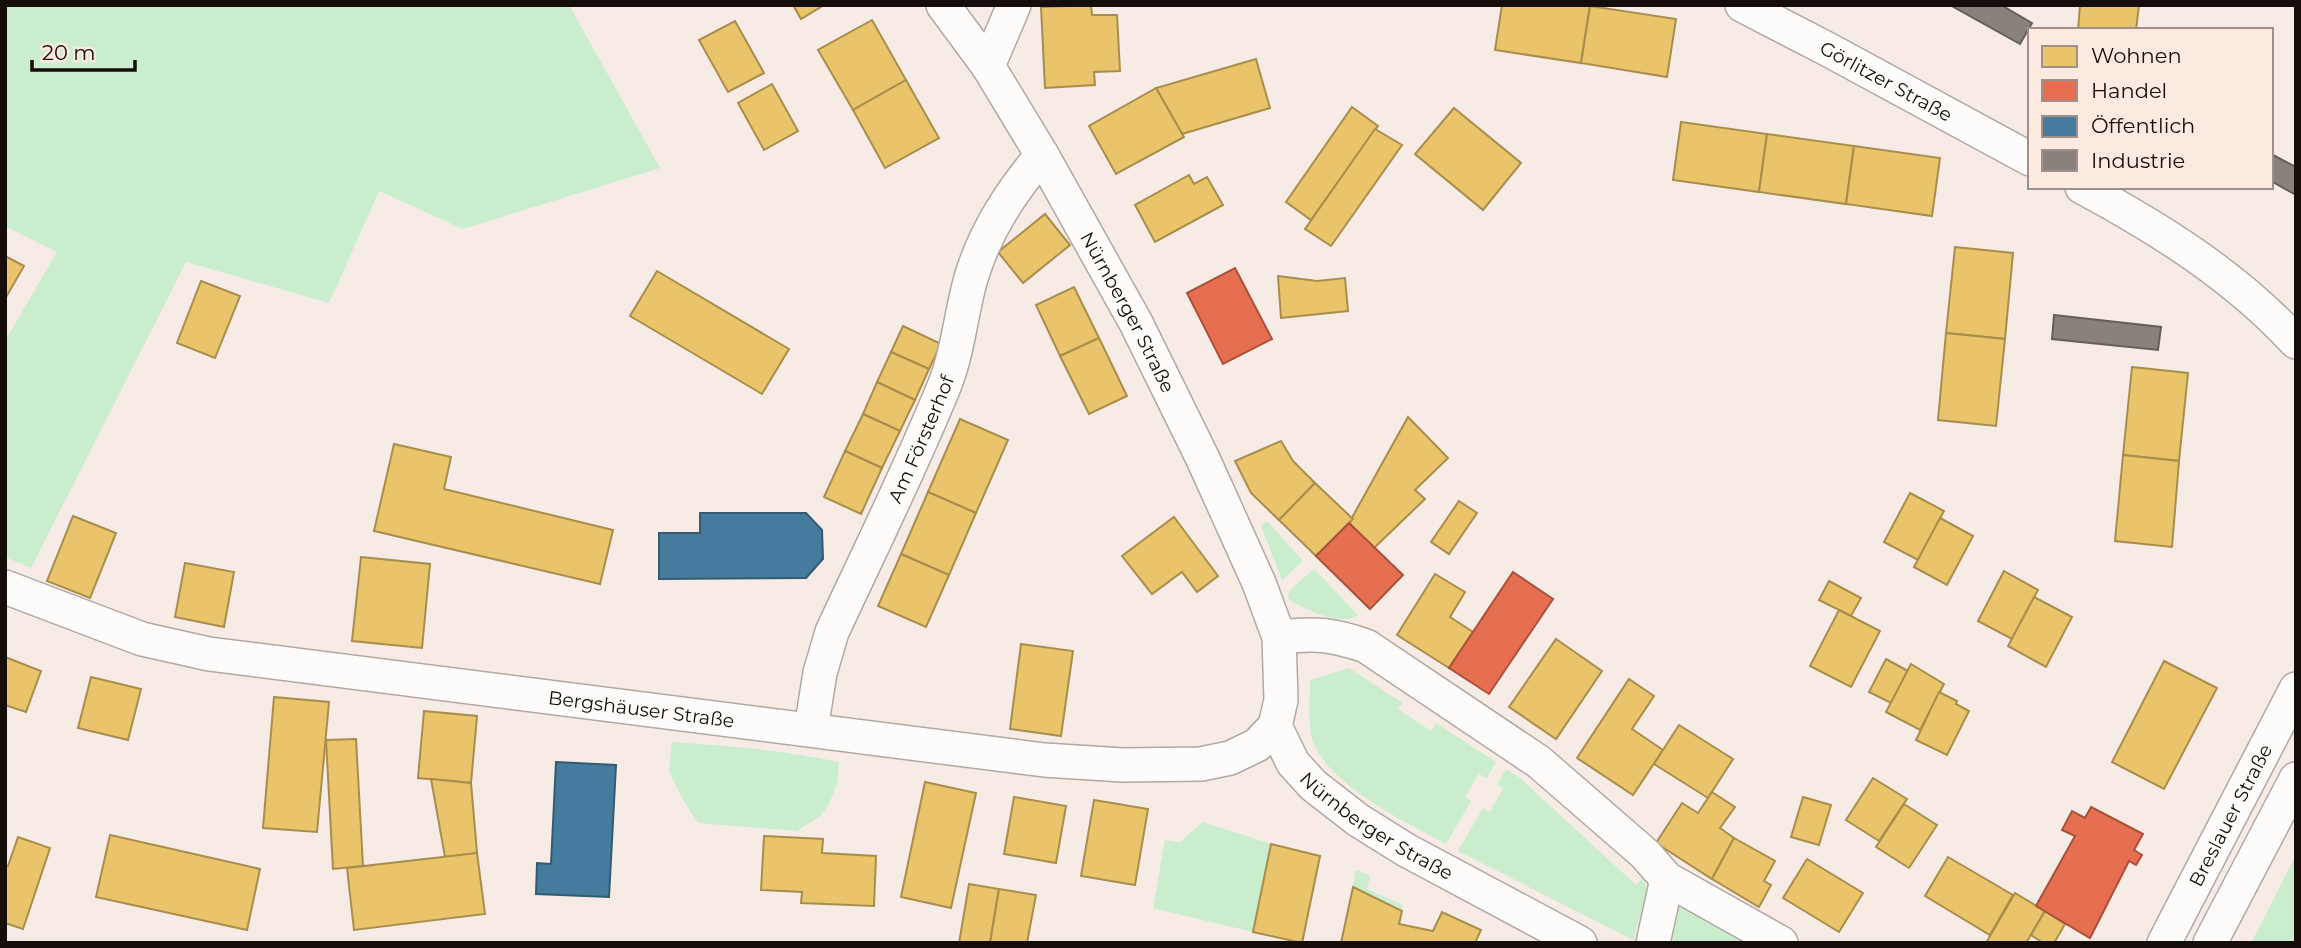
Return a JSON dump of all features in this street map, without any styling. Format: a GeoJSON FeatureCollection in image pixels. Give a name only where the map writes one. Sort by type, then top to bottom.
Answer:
{"type":"FeatureCollection","features":[{"type":"Feature","properties":{"kind":"street","name":"Nürnberger Straße"},"geometry":{"type":"LineString","coordinates":[[943,5],[988,66],[1042,155],[1136,323],[1214,484],[1259,583],[1279,637],[1281,700],[1275,726],[1293,763],[1313,785],[1358,820],[1406,850],[1580,943]]}},
{"type":"Feature","properties":{"kind":"street"},"geometry":{"type":"LineString","coordinates":[[988,66],[1014,5]]}},
{"type":"Feature","properties":{"kind":"street","name":"Görlitzer Straße"},"geometry":{"type":"LineString","coordinates":[[1742,5],[2028,158]]}},
{"type":"Feature","properties":{"kind":"street","name":"Am Försterhof"},"geometry":{"type":"LineString","coordinates":[[811,729],[820,673],[832,632],[946,382],[960,334],[972,276],[987,234],[1018,183],[1042,155]]}},
{"type":"Feature","properties":{"kind":"street"},"geometry":{"type":"LineString","coordinates":[[2085,189],[2181,246],[2235,283],[2296,342]]}},
{"type":"Feature","properties":{"kind":"street","name":"Bergshäuser Straße"},"geometry":{"type":"LineString","coordinates":[[5,587],[142,639],[209,654],[1044,760],[1149,765],[1201,764],[1230,758],[1257,745],[1275,726]]}},
{"type":"Feature","properties":{"kind":"street"},"geometry":{"type":"LineString","coordinates":[[1279,637],[1334,635],[1366,646],[1539,762],[1645,854],[1667,879],[1781,943]]}},
{"type":"Feature","properties":{"kind":"street","name":"Breslauer Straße"},"geometry":{"type":"LineString","coordinates":[[2164,943],[2296,690]]}},
{"type":"Feature","properties":{"kind":"street","name":"Breslauer Straße"},"geometry":{"type":"LineString","coordinates":[[2210,943],[2296,779]]}},
{"type":"Feature","properties":{"kind":"street"},"geometry":{"type":"LineString","coordinates":[[1653,943],[1667,879]]}},
{"type":"Feature","properties":{"kind":"green space"},"geometry":{"type":"Polygon","coordinates":[[[5,5],[569,5],[660,168],[463,229],[379,191],[329,303],[186,262],[31,568],[5,557],[5,341],[57,252],[5,226],[5,5]]]}},
{"type":"Feature","properties":{"kind":"green space"},"geometry":{"type":"Polygon","coordinates":[[[1267,521],[1303,561],[1282,580],[1261,526],[1267,521]]]}},
{"type":"Feature","properties":{"kind":"green space"},"geometry":{"type":"Polygon","coordinates":[[[1314,569],[1358,615],[1351,618],[1334,618],[1292,602],[1288,597],[1289,591],[1314,569]]]}},
{"type":"Feature","properties":{"kind":"green space"},"geometry":{"type":"Polygon","coordinates":[[[1349,668],[1402,703],[1398,709],[1431,731],[1436,723],[1496,762],[1487,778],[1479,774],[1465,797],[1471,801],[1446,844],[1369,800],[1333,771],[1320,755],[1311,733],[1310,680],[1349,668]]]}},
{"type":"Feature","properties":{"kind":"green space"},"geometry":{"type":"Polygon","coordinates":[[[672,742],[777,751],[839,762],[837,784],[821,815],[797,831],[698,823],[669,772],[672,742]]]}},
{"type":"Feature","properties":{"kind":"green space"},"geometry":{"type":"Polygon","coordinates":[[[1506,769],[1520,778],[1636,885],[1642,879],[1647,893],[1633,940],[1458,851],[1483,808],[1490,812],[1503,789],[1497,785],[1506,769]]]}},
{"type":"Feature","properties":{"kind":"green space"},"geometry":{"type":"Polygon","coordinates":[[[1203,822],[1271,844],[1253,932],[1153,908],[1165,840],[1180,842],[1203,822]]]}},
{"type":"Feature","properties":{"kind":"green space"},"geometry":{"type":"Polygon","coordinates":[[[2296,855],[2296,943],[2251,943],[2296,855]]]}},
{"type":"Feature","properties":{"kind":"green space"},"geometry":{"type":"Polygon","coordinates":[[[1356,870],[1370,876],[1367,889],[1403,905],[1402,911],[1353,887],[1356,870]]]}},
{"type":"Feature","properties":{"kind":"green space"},"geometry":{"type":"Polygon","coordinates":[[[1687,904],[1756,943],[1672,943],[1679,907],[1687,904]]]}},
{"type":"Feature","properties":{"kind":"building: Wohnen"},"geometry":{"type":"Polygon","coordinates":[[[793,5],[824,5],[801,19],[793,5]]]}},
{"type":"Feature","properties":{"kind":"building: Wohnen"},"geometry":{"type":"Polygon","coordinates":[[[1091,5],[1092,15],[1117,15],[1120,71],[1094,72],[1095,85],[1045,88],[1041,7],[1091,5]]]}},
{"type":"Feature","properties":{"kind":"building: Wohnen"},"geometry":{"type":"Polygon","coordinates":[[[1502,5],[1590,6],[1581,63],[1495,50],[1502,5]]]}},
{"type":"Feature","properties":{"kind":"building: Wohnen"},"geometry":{"type":"Polygon","coordinates":[[[2080,5],[2139,5],[2136,28],[2078,28],[2080,5]]]}},
{"type":"Feature","properties":{"kind":"building: Wohnen"},"geometry":{"type":"Polygon","coordinates":[[[1590,6],[1676,19],[1667,77],[1581,63],[1590,6]]]}},
{"type":"Feature","properties":{"kind":"building: Wohnen"},"geometry":{"type":"Polygon","coordinates":[[[872,20],[906,80],[853,110],[818,50],[872,20]]]}},
{"type":"Feature","properties":{"kind":"building: Wohnen"},"geometry":{"type":"Polygon","coordinates":[[[735,21],[764,73],[728,92],[699,40],[735,21]]]}},
{"type":"Feature","properties":{"kind":"building: Wohnen"},"geometry":{"type":"Polygon","coordinates":[[[1256,59],[1270,108],[1182,134],[1156,88],[1256,59]]]}},
{"type":"Feature","properties":{"kind":"building: Wohnen"},"geometry":{"type":"Polygon","coordinates":[[[906,80],[939,138],[885,168],[853,110],[906,80]]]}},
{"type":"Feature","properties":{"kind":"building: Wohnen"},"geometry":{"type":"Polygon","coordinates":[[[772,84],[798,131],[764,150],[738,103],[772,84]]]}},
{"type":"Feature","properties":{"kind":"building: Wohnen"},"geometry":{"type":"Polygon","coordinates":[[[1156,88],[1184,137],[1116,174],[1089,126],[1156,88]]]}},
{"type":"Feature","properties":{"kind":"building: Wohnen"},"geometry":{"type":"Polygon","coordinates":[[[1352,107],[1378,126],[1311,220],[1286,202],[1352,107]]]}},
{"type":"Feature","properties":{"kind":"building: Wohnen"},"geometry":{"type":"Polygon","coordinates":[[[1454,108],[1521,163],[1483,210],[1415,154],[1454,108]]]}},
{"type":"Feature","properties":{"kind":"building: Wohnen"},"geometry":{"type":"Polygon","coordinates":[[[1681,122],[1767,134],[1759,192],[1673,180],[1681,122]]]}},
{"type":"Feature","properties":{"kind":"building: Wohnen"},"geometry":{"type":"Polygon","coordinates":[[[1375,129],[1402,145],[1331,246],[1305,229],[1375,129]]]}},
{"type":"Feature","properties":{"kind":"building: Wohnen"},"geometry":{"type":"Polygon","coordinates":[[[1767,134],[1854,146],[1846,204],[1759,192],[1767,134]]]}},
{"type":"Feature","properties":{"kind":"building: Wohnen"},"geometry":{"type":"Polygon","coordinates":[[[1854,146],[1940,158],[1932,216],[1846,204],[1854,146]]]}},
{"type":"Feature","properties":{"kind":"building: Wohnen"},"geometry":{"type":"Polygon","coordinates":[[[1189,175],[1194,184],[1207,177],[1223,205],[1155,242],[1135,205],[1189,175]]]}},
{"type":"Feature","properties":{"kind":"building: Wohnen"},"geometry":{"type":"Polygon","coordinates":[[[1045,214],[1070,245],[1023,283],[998,252],[1045,214]]]}},
{"type":"Feature","properties":{"kind":"building: Wohnen"},"geometry":{"type":"Polygon","coordinates":[[[1955,247],[2013,253],[2005,339],[1946,333],[1955,247]]]}},
{"type":"Feature","properties":{"kind":"building: Wohnen"},"geometry":{"type":"Polygon","coordinates":[[[5,256],[24,266],[5,299],[5,256]]]}},
{"type":"Feature","properties":{"kind":"building: Wohnen"},"geometry":{"type":"Polygon","coordinates":[[[657,271],[789,349],[762,394],[630,316],[657,271]]]}},
{"type":"Feature","properties":{"kind":"building: Wohnen"},"geometry":{"type":"Polygon","coordinates":[[[1278,276],[1317,281],[1345,278],[1348,311],[1281,318],[1278,276]]]}},
{"type":"Feature","properties":{"kind":"building: Wohnen"},"geometry":{"type":"Polygon","coordinates":[[[201,281],[240,296],[215,358],[177,343],[201,281]]]}},
{"type":"Feature","properties":{"kind":"building: Wohnen"},"geometry":{"type":"Polygon","coordinates":[[[1074,287],[1099,338],[1060,356],[1036,305],[1074,287]]]}},
{"type":"Feature","properties":{"kind":"building: Wohnen"},"geometry":{"type":"Polygon","coordinates":[[[903,326],[941,344],[929,369],[891,352],[903,326]]]}},
{"type":"Feature","properties":{"kind":"building: Wohnen"},"geometry":{"type":"Polygon","coordinates":[[[1946,333],[2005,339],[1996,426],[1938,420],[1946,333]]]}},
{"type":"Feature","properties":{"kind":"building: Wohnen"},"geometry":{"type":"Polygon","coordinates":[[[1099,338],[1127,396],[1089,414],[1060,356],[1099,338]]]}},
{"type":"Feature","properties":{"kind":"building: Wohnen"},"geometry":{"type":"Polygon","coordinates":[[[891,352],[929,369],[915,400],[877,382],[891,352]]]}},
{"type":"Feature","properties":{"kind":"building: Wohnen"},"geometry":{"type":"Polygon","coordinates":[[[2132,367],[2188,373],[2179,461],[2123,455],[2132,367]]]}},
{"type":"Feature","properties":{"kind":"building: Wohnen"},"geometry":{"type":"Polygon","coordinates":[[[877,382],[915,400],[900,431],[863,414],[877,382]]]}},
{"type":"Feature","properties":{"kind":"building: Wohnen"},"geometry":{"type":"Polygon","coordinates":[[[863,414],[900,431],[882,468],[845,451],[863,414]]]}},
{"type":"Feature","properties":{"kind":"building: Wohnen"},"geometry":{"type":"Polygon","coordinates":[[[1408,417],[1448,458],[1415,490],[1425,499],[1374,548],[1349,523],[1408,417]]]}},
{"type":"Feature","properties":{"kind":"building: Wohnen"},"geometry":{"type":"Polygon","coordinates":[[[960,419],[1008,440],[976,513],[928,492],[960,419]]]}},
{"type":"Feature","properties":{"kind":"building: Wohnen"},"geometry":{"type":"Polygon","coordinates":[[[1281,441],[1293,461],[1315,483],[1279,520],[1251,493],[1235,461],[1281,441]]]}},
{"type":"Feature","properties":{"kind":"building: Wohnen"},"geometry":{"type":"Polygon","coordinates":[[[394,444],[451,457],[444,489],[613,530],[600,584],[374,531],[394,444]]]}},
{"type":"Feature","properties":{"kind":"building: Wohnen"},"geometry":{"type":"Polygon","coordinates":[[[845,451],[882,468],[861,514],[824,497],[845,451]]]}},
{"type":"Feature","properties":{"kind":"building: Wohnen"},"geometry":{"type":"Polygon","coordinates":[[[2123,455],[2179,461],[2172,547],[2115,541],[2123,455]]]}},
{"type":"Feature","properties":{"kind":"building: Wohnen"},"geometry":{"type":"Polygon","coordinates":[[[1315,483],[1353,519],[1316,556],[1279,520],[1315,483]]]}},
{"type":"Feature","properties":{"kind":"building: Wohnen"},"geometry":{"type":"Polygon","coordinates":[[[928,492],[976,513],[949,575],[901,554],[928,492]]]}},
{"type":"Feature","properties":{"kind":"building: Wohnen"},"geometry":{"type":"Polygon","coordinates":[[[1910,493],[1944,511],[1918,560],[1884,542],[1910,493]]]}},
{"type":"Feature","properties":{"kind":"building: Wohnen"},"geometry":{"type":"Polygon","coordinates":[[[1459,501],[1477,513],[1449,554],[1431,542],[1459,501]]]}},
{"type":"Feature","properties":{"kind":"building: Wohnen"},"geometry":{"type":"Polygon","coordinates":[[[73,516],[116,533],[90,598],[47,581],[73,516]]]}},
{"type":"Feature","properties":{"kind":"building: Wohnen"},"geometry":{"type":"Polygon","coordinates":[[[1174,517],[1218,576],[1197,592],[1182,572],[1152,594],[1122,556],[1174,517]]]}},
{"type":"Feature","properties":{"kind":"building: Wohnen"},"geometry":{"type":"Polygon","coordinates":[[[1940,518],[1973,536],[1947,585],[1914,567],[1940,518]]]}},
{"type":"Feature","properties":{"kind":"building: Wohnen"},"geometry":{"type":"Polygon","coordinates":[[[901,554],[949,575],[926,627],[878,606],[901,554]]]}},
{"type":"Feature","properties":{"kind":"building: Wohnen"},"geometry":{"type":"Polygon","coordinates":[[[361,557],[430,564],[422,648],[352,641],[361,557]]]}},
{"type":"Feature","properties":{"kind":"building: Wohnen"},"geometry":{"type":"Polygon","coordinates":[[[185,563],[234,572],[224,627],[175,617],[185,563]]]}},
{"type":"Feature","properties":{"kind":"building: Wohnen"},"geometry":{"type":"Polygon","coordinates":[[[2004,571],[2038,590],[2012,639],[1978,621],[2004,571]]]}},
{"type":"Feature","properties":{"kind":"building: Wohnen"},"geometry":{"type":"Polygon","coordinates":[[[1435,574],[1465,592],[1450,617],[1473,632],[1449,668],[1397,635],[1435,574]]]}},
{"type":"Feature","properties":{"kind":"building: Wohnen"},"geometry":{"type":"Polygon","coordinates":[[[1829,581],[1861,598],[1851,616],[1819,600],[1829,581]]]}},
{"type":"Feature","properties":{"kind":"building: Wohnen"},"geometry":{"type":"Polygon","coordinates":[[[2034,597],[2072,617],[2046,667],[2008,646],[2034,597]]]}},
{"type":"Feature","properties":{"kind":"building: Wohnen"},"geometry":{"type":"Polygon","coordinates":[[[1839,610],[1880,631],[1851,687],[1810,666],[1839,610]]]}},
{"type":"Feature","properties":{"kind":"building: Wohnen"},"geometry":{"type":"Polygon","coordinates":[[[1556,639],[1602,671],[1556,739],[1509,707],[1556,639]]]}},
{"type":"Feature","properties":{"kind":"building: Wohnen"},"geometry":{"type":"Polygon","coordinates":[[[1021,644],[1073,651],[1061,736],[1010,729],[1021,644]]]}},
{"type":"Feature","properties":{"kind":"building: Wohnen"},"geometry":{"type":"Polygon","coordinates":[[[5,657],[41,671],[26,712],[5,705],[5,657]]]}},
{"type":"Feature","properties":{"kind":"building: Wohnen"},"geometry":{"type":"Polygon","coordinates":[[[1886,659],[1908,671],[1891,703],[1869,692],[1886,659]]]}},
{"type":"Feature","properties":{"kind":"building: Wohnen"},"geometry":{"type":"Polygon","coordinates":[[[2164,661],[2217,688],[2164,789],[2112,762],[2164,661]]]}},
{"type":"Feature","properties":{"kind":"building: Wohnen"},"geometry":{"type":"Polygon","coordinates":[[[1911,664],[1944,684],[1920,730],[1886,712],[1911,664]]]}},
{"type":"Feature","properties":{"kind":"building: Wohnen"},"geometry":{"type":"Polygon","coordinates":[[[91,677],[141,689],[128,740],[78,728],[91,677]]]}},
{"type":"Feature","properties":{"kind":"building: Wohnen"},"geometry":{"type":"Polygon","coordinates":[[[1629,679],[1654,696],[1632,729],[1663,750],[1633,795],[1577,758],[1629,679]]]}},
{"type":"Feature","properties":{"kind":"building: Wohnen"},"geometry":{"type":"Polygon","coordinates":[[[1939,692],[1969,711],[1947,755],[1916,740],[1939,692]]]}},
{"type":"Feature","properties":{"kind":"building: Wohnen"},"geometry":{"type":"Polygon","coordinates":[[[274,697],[329,702],[317,832],[263,828],[274,697]]]}},
{"type":"Feature","properties":{"kind":"building: Wohnen"},"geometry":{"type":"Polygon","coordinates":[[[424,711],[477,716],[471,783],[418,778],[424,711]]]}},
{"type":"Feature","properties":{"kind":"building: Wohnen"},"geometry":{"type":"Polygon","coordinates":[[[1679,725],[1733,759],[1708,798],[1654,764],[1679,725]]]}},
{"type":"Feature","properties":{"kind":"building: Wohnen"},"geometry":{"type":"Polygon","coordinates":[[[356,739],[363,866],[333,869],[326,740],[356,739]]]}},
{"type":"Feature","properties":{"kind":"building: Wohnen"},"geometry":{"type":"Polygon","coordinates":[[[1873,778],[1907,799],[1879,841],[1846,820],[1873,778]]]}},
{"type":"Feature","properties":{"kind":"building: Wohnen"},"geometry":{"type":"Polygon","coordinates":[[[431,779],[471,783],[477,853],[445,857],[431,779]]]}},
{"type":"Feature","properties":{"kind":"building: Wohnen"},"geometry":{"type":"Polygon","coordinates":[[[925,782],[976,793],[951,908],[901,897],[925,782]]]}},
{"type":"Feature","properties":{"kind":"building: Wohnen"},"geometry":{"type":"Polygon","coordinates":[[[1712,792],[1735,807],[1720,828],[1734,838],[1712,879],[1656,843],[1682,803],[1698,813],[1712,792]]]}},
{"type":"Feature","properties":{"kind":"building: Wohnen"},"geometry":{"type":"Polygon","coordinates":[[[1014,797],[1066,806],[1056,863],[1004,854],[1014,797]]]}},
{"type":"Feature","properties":{"kind":"building: Wohnen"},"geometry":{"type":"Polygon","coordinates":[[[1803,797],[1831,805],[1819,845],[1791,837],[1803,797]]]}},
{"type":"Feature","properties":{"kind":"building: Wohnen"},"geometry":{"type":"Polygon","coordinates":[[[1094,800],[1148,809],[1135,885],[1081,876],[1094,800]]]}},
{"type":"Feature","properties":{"kind":"building: Wohnen"},"geometry":{"type":"Polygon","coordinates":[[[1904,804],[1937,825],[1909,868],[1876,847],[1904,804]]]}},
{"type":"Feature","properties":{"kind":"building: Wohnen"},"geometry":{"type":"Polygon","coordinates":[[[110,835],[260,869],[247,930],[96,897],[110,835]]]}},
{"type":"Feature","properties":{"kind":"building: Wohnen"},"geometry":{"type":"Polygon","coordinates":[[[764,836],[823,839],[822,853],[876,856],[874,906],[801,903],[802,892],[761,890],[764,836]]]}},
{"type":"Feature","properties":{"kind":"building: Wohnen"},"geometry":{"type":"Polygon","coordinates":[[[18,837],[50,848],[23,929],[5,923],[5,865],[8,866],[18,837]]]}},
{"type":"Feature","properties":{"kind":"building: Wohnen"},"geometry":{"type":"Polygon","coordinates":[[[1734,838],[1775,861],[1764,881],[1771,885],[1759,907],[1712,879],[1734,838]]]}},
{"type":"Feature","properties":{"kind":"building: Wohnen"},"geometry":{"type":"Polygon","coordinates":[[[1271,844],[1320,856],[1302,943],[1253,932],[1271,844]]]}},
{"type":"Feature","properties":{"kind":"building: Wohnen"},"geometry":{"type":"Polygon","coordinates":[[[477,853],[485,914],[354,930],[347,868],[477,853]]]}},
{"type":"Feature","properties":{"kind":"building: Wohnen"},"geometry":{"type":"Polygon","coordinates":[[[1948,857],[2013,895],[1990,935],[1925,896],[1948,857]]]}},
{"type":"Feature","properties":{"kind":"building: Wohnen"},"geometry":{"type":"Polygon","coordinates":[[[1807,859],[1863,893],[1839,932],[1783,898],[1807,859]]]}},
{"type":"Feature","properties":{"kind":"building: Wohnen"},"geometry":{"type":"Polygon","coordinates":[[[969,884],[999,889],[990,943],[959,943],[969,884]]]}},
{"type":"Feature","properties":{"kind":"building: Wohnen"},"geometry":{"type":"Polygon","coordinates":[[[1353,887],[1402,911],[1399,924],[1433,931],[1442,912],[1481,930],[1475,943],[1341,943],[1353,887]]]}},
{"type":"Feature","properties":{"kind":"building: Wohnen"},"geometry":{"type":"Polygon","coordinates":[[[999,889],[1036,895],[1027,943],[990,943],[999,889]]]}},
{"type":"Feature","properties":{"kind":"building: Wohnen"},"geometry":{"type":"Polygon","coordinates":[[[2015,893],[2045,911],[2026,943],[1986,943],[2015,893]]]}},
{"type":"Feature","properties":{"kind":"building: Wohnen"},"geometry":{"type":"Polygon","coordinates":[[[2045,911],[2065,924],[2054,943],[2043,943],[2031,935],[2045,911]]]}},
{"type":"Feature","properties":{"kind":"building: Handel"},"geometry":{"type":"Polygon","coordinates":[[[1235,268],[1272,339],[1223,364],[1187,293],[1235,268]]]}},
{"type":"Feature","properties":{"kind":"building: Handel"},"geometry":{"type":"Polygon","coordinates":[[[1349,523],[1403,575],[1370,609],[1316,556],[1349,523]]]}},
{"type":"Feature","properties":{"kind":"building: Handel"},"geometry":{"type":"Polygon","coordinates":[[[1513,572],[1553,599],[1489,694],[1449,668],[1513,572]]]}},
{"type":"Feature","properties":{"kind":"building: Handel"},"geometry":{"type":"Polygon","coordinates":[[[2091,807],[2143,834],[2134,850],[2142,855],[2136,865],[2129,861],[2090,938],[2036,906],[2075,836],[2062,830],[2072,811],[2085,818],[2091,807]]]}},
{"type":"Feature","properties":{"kind":"building: Öffentlich"},"geometry":{"type":"Polygon","coordinates":[[[700,513],[806,513],[822,530],[823,559],[806,578],[659,579],[659,533],[700,533],[700,513]]]}},
{"type":"Feature","properties":{"kind":"building: Öffentlich"},"geometry":{"type":"Polygon","coordinates":[[[556,762],[616,765],[609,897],[536,894],[537,863],[551,864],[556,762]]]}},
{"type":"Feature","properties":{"kind":"building: Industrie"},"geometry":{"type":"Polygon","coordinates":[[[1950,5],[2001,5],[2032,23],[2020,44],[1950,5]]]}},
{"type":"Feature","properties":{"kind":"building: Industrie"},"geometry":{"type":"Polygon","coordinates":[[[2273,155],[2296,167],[2296,195],[2273,182],[2273,155]]]}},
{"type":"Feature","properties":{"kind":"building: Industrie"},"geometry":{"type":"Polygon","coordinates":[[[2054,315],[2161,327],[2158,350],[2052,339],[2054,315]]]}}]}
